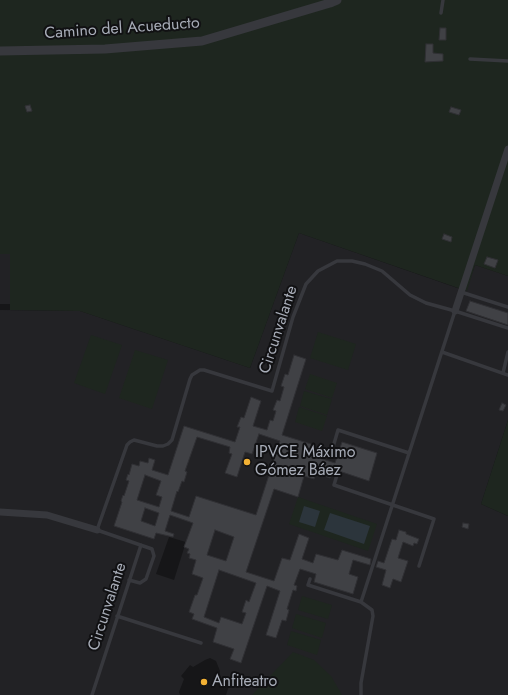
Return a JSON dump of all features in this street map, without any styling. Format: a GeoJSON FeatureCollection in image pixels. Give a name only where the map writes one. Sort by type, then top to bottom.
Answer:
{"type":"FeatureCollection","features":[{"type":"Feature","properties":{"kind":"street","name":"Camino del Acueducto"},"geometry":{"type":"LineString","coordinates":[[0,51],[105,49],[202,41],[337,0]]}},
{"type":"Feature","properties":{"kind":"street"},"geometry":{"type":"LineString","coordinates":[[455,311],[508,149]]}},
{"type":"Feature","properties":{"kind":"street"},"geometry":{"type":"LineString","coordinates":[[0,512],[47,515],[98,530]]}},
{"type":"Feature","properties":{"kind":"lane"},"geometry":{"type":"LineString","coordinates":[[441,13],[443,0]]}},
{"type":"Feature","properties":{"kind":"lane"},"geometry":{"type":"LineString","coordinates":[[470,59],[508,61]]}},
{"type":"Feature","properties":{"kind":"lane","name":"Circunvalante"},"geometry":{"type":"LineString","coordinates":[[92,695],[140,545],[98,530],[127,445],[134,440],[163,446],[172,440],[192,375],[200,370],[204,370],[272,391],[293,317],[306,284],[318,271],[336,262],[352,261],[382,271],[410,295],[426,302],[455,311]]}},
{"type":"Feature","properties":{"kind":"lane"},"geometry":{"type":"LineString","coordinates":[[461,292],[508,307]]}},
{"type":"Feature","properties":{"kind":"lane"},"geometry":{"type":"LineString","coordinates":[[361,602],[455,311],[508,328]]}},
{"type":"Feature","properties":{"kind":"lane"},"geometry":{"type":"LineString","coordinates":[[442,352],[508,375]]}},
{"type":"Feature","properties":{"kind":"lane"},"geometry":{"type":"LineString","coordinates":[[503,373],[508,352]]}},
{"type":"Feature","properties":{"kind":"lane"},"geometry":{"type":"LineString","coordinates":[[331,454],[338,430],[409,453]]}},
{"type":"Feature","properties":{"kind":"lane"},"geometry":{"type":"LineString","coordinates":[[337,475],[334,485],[434,518],[418,566]]}},
{"type":"Feature","properties":{"kind":"lane"},"geometry":{"type":"LineString","coordinates":[[129,580],[140,583],[146,579],[154,556],[152,549],[140,545]]}},
{"type":"Feature","properties":{"kind":"lane"},"geometry":{"type":"LineString","coordinates":[[310,579],[308,585],[361,602],[372,610],[374,616],[361,683],[361,695]]}},
{"type":"Feature","properties":{"kind":"lane"},"geometry":{"type":"LineString","coordinates":[[117,616],[202,643]]}},
{"type":"Feature","properties":{"kind":"shaded area"},"geometry":{"type":"Polygon","coordinates":[[[0,0],[508,0],[508,276],[475,265],[467,291],[299,233],[250,368],[80,311],[10,310],[10,254],[0,254],[0,0]]]}},
{"type":"Feature","properties":{"kind":"shaded area","name":"IPVCE Máximo Gómez Báez"},"geometry":{"type":"Polygon","coordinates":[[[299,233],[466,291],[475,265],[508,276],[508,420],[481,504],[508,516],[508,695],[226,695],[229,686],[218,679],[220,671],[216,661],[210,658],[193,667],[190,665],[181,676],[184,679],[179,692],[180,695],[0,695],[0,310],[80,311],[250,368],[299,233]],[[169,537],[156,574],[174,580],[186,542],[169,537]]]}},
{"type":"Feature","properties":{"kind":"shaded area"},"geometry":{"type":"Polygon","coordinates":[[[0,254],[10,254],[10,304],[0,304],[0,254]]]}},
{"type":"Feature","properties":{"kind":"shaded area"},"geometry":{"type":"Polygon","coordinates":[[[318,332],[356,344],[348,370],[310,358],[318,332]]]}},
{"type":"Feature","properties":{"kind":"shaded area"},"geometry":{"type":"Polygon","coordinates":[[[91,335],[122,345],[105,394],[74,383],[91,335]]]}},
{"type":"Feature","properties":{"kind":"shaded area"},"geometry":{"type":"Polygon","coordinates":[[[135,350],[168,360],[152,409],[119,398],[135,350]]]}},
{"type":"Feature","properties":{"kind":"shaded area"},"geometry":{"type":"Polygon","coordinates":[[[310,374],[337,383],[332,398],[305,389],[310,374]]]}},
{"type":"Feature","properties":{"kind":"shaded area"},"geometry":{"type":"Polygon","coordinates":[[[304,391],[332,399],[327,415],[300,406],[304,391]]]}},
{"type":"Feature","properties":{"kind":"shaded area"},"geometry":{"type":"Polygon","coordinates":[[[299,407],[327,416],[322,431],[295,422],[299,407]]]}},
{"type":"Feature","properties":{"kind":"shaded area"},"geometry":{"type":"Polygon","coordinates":[[[508,420],[508,516],[481,504],[508,420]]]}},
{"type":"Feature","properties":{"kind":"shaded area"},"geometry":{"type":"Polygon","coordinates":[[[298,497],[377,524],[368,551],[289,524],[298,497]]]}},
{"type":"Feature","properties":{"kind":"shaded area"},"geometry":{"type":"Polygon","coordinates":[[[304,506],[320,511],[315,527],[299,522],[304,506]]]}},
{"type":"Feature","properties":{"kind":"shaded area"},"geometry":{"type":"Polygon","coordinates":[[[330,513],[370,526],[364,544],[324,530],[330,513]]]}},
{"type":"Feature","properties":{"kind":"shaded area"},"geometry":{"type":"Polygon","coordinates":[[[302,596],[332,605],[328,619],[298,610],[302,596]]]}},
{"type":"Feature","properties":{"kind":"shaded area"},"geometry":{"type":"Polygon","coordinates":[[[296,614],[326,623],[322,638],[292,628],[296,614]]]}},
{"type":"Feature","properties":{"kind":"shaded area"},"geometry":{"type":"Polygon","coordinates":[[[291,631],[321,640],[317,655],[287,645],[291,631]]]}},
{"type":"Feature","properties":{"kind":"shaded area"},"geometry":{"type":"Polygon","coordinates":[[[293,652],[314,660],[331,676],[342,695],[252,695],[293,652]]]}},
{"type":"Feature","properties":{"kind":"building"},"geometry":{"type":"Polygon","coordinates":[[[440,28],[446,28],[446,40],[439,40],[440,28]]]}},
{"type":"Feature","properties":{"kind":"building"},"geometry":{"type":"Polygon","coordinates":[[[426,44],[433,44],[433,53],[443,54],[443,61],[425,62],[426,44]]]}},
{"type":"Feature","properties":{"kind":"building"},"geometry":{"type":"Polygon","coordinates":[[[30,105],[32,111],[27,112],[25,106],[30,105]]]}},
{"type":"Feature","properties":{"kind":"building"},"geometry":{"type":"Polygon","coordinates":[[[451,107],[461,110],[459,115],[449,112],[451,107]]]}},
{"type":"Feature","properties":{"kind":"building"},"geometry":{"type":"Polygon","coordinates":[[[444,234],[452,237],[451,242],[442,239],[444,234]]]}},
{"type":"Feature","properties":{"kind":"building"},"geometry":{"type":"Polygon","coordinates":[[[487,257],[498,260],[495,268],[484,264],[487,257]]]}},
{"type":"Feature","properties":{"kind":"building"},"geometry":{"type":"Polygon","coordinates":[[[470,301],[508,313],[508,325],[466,311],[470,301]]]}},
{"type":"Feature","properties":{"kind":"building"},"geometry":{"type":"Polygon","coordinates":[[[294,355],[306,359],[282,435],[314,445],[310,455],[335,463],[342,442],[377,453],[369,481],[333,469],[330,478],[316,473],[314,479],[304,476],[298,497],[274,489],[246,572],[274,581],[282,558],[290,560],[299,534],[309,538],[302,559],[313,563],[316,554],[338,560],[342,550],[371,559],[370,565],[353,560],[349,574],[358,577],[353,594],[314,582],[316,574],[300,569],[294,585],[297,586],[296,591],[293,590],[287,609],[289,610],[286,621],[282,620],[276,638],[266,635],[280,591],[267,586],[241,663],[230,659],[234,649],[213,642],[217,628],[192,619],[194,614],[189,612],[203,578],[192,574],[196,560],[189,558],[190,554],[187,553],[189,549],[184,547],[193,523],[170,515],[165,531],[174,534],[173,537],[156,533],[154,539],[114,526],[123,495],[124,496],[129,481],[126,480],[132,464],[139,466],[140,461],[148,463],[149,458],[155,460],[152,470],[168,475],[184,426],[235,442],[240,427],[237,427],[241,417],[244,418],[251,397],[261,401],[253,426],[267,430],[270,420],[273,421],[276,411],[273,410],[277,400],[280,401],[284,387],[281,386],[285,374],[288,375],[294,355]],[[259,434],[252,454],[245,452],[237,477],[225,473],[232,454],[229,453],[230,447],[197,437],[185,471],[187,472],[184,482],[182,481],[178,492],[177,491],[171,511],[189,517],[196,496],[256,515],[280,441],[259,434]],[[145,475],[137,500],[159,507],[162,497],[156,495],[161,481],[145,475]],[[145,508],[141,521],[155,526],[159,513],[145,508]],[[215,530],[207,555],[226,561],[234,537],[215,530]],[[219,570],[204,617],[219,623],[221,617],[242,624],[246,613],[242,612],[246,600],[249,602],[256,583],[219,570]]]}},
{"type":"Feature","properties":{"kind":"building"},"geometry":{"type":"Polygon","coordinates":[[[502,403],[506,405],[503,411],[499,410],[502,403]]]}},
{"type":"Feature","properties":{"kind":"building"},"geometry":{"type":"Polygon","coordinates":[[[463,523],[469,524],[468,529],[462,527],[463,523]]]}},
{"type":"Feature","properties":{"kind":"building"},"geometry":{"type":"Polygon","coordinates":[[[399,530],[419,539],[417,544],[414,543],[413,546],[403,542],[398,558],[408,561],[401,582],[393,579],[390,588],[382,585],[386,570],[376,567],[378,561],[384,563],[392,539],[396,540],[399,530]]]}},
{"type":"Feature","properties":{"kind":"place","name":"IPVCE Máximo Gómez Báez"},"geometry":{"type":"Point","coordinates":[247,462]}},
{"type":"Feature","properties":{"kind":"place","name":"Anfiteatro"},"geometry":{"type":"Point","coordinates":[204,682]}}]}
